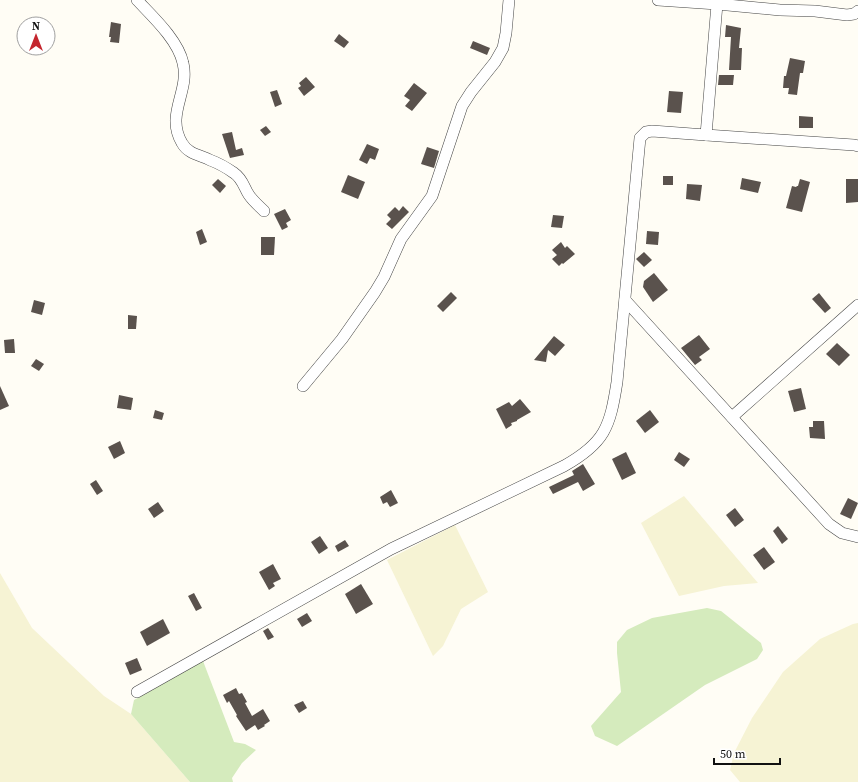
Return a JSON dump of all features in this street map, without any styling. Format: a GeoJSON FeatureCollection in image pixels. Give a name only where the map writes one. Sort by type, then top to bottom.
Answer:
{"type":"FeatureCollection","features":[{"type":"Feature","properties":{"kind":"street"},"geometry":{"type":"LineString","coordinates":[[137,0],[169,36],[183,60],[184,78],[175,120],[176,130],[182,144],[191,152],[211,160],[237,175],[244,184],[248,194],[264,211]]}},
{"type":"Feature","properties":{"kind":"street"},"geometry":{"type":"LineString","coordinates":[[303,386],[342,339],[375,292],[401,239],[432,196],[462,106],[468,95],[495,62],[501,51],[506,33],[508,0]]}},
{"type":"Feature","properties":{"kind":"street"},"geometry":{"type":"LineString","coordinates":[[658,0],[717,2],[784,10],[815,11],[847,15],[854,14],[858,11]]}},
{"type":"Feature","properties":{"kind":"street"},"geometry":{"type":"LineString","coordinates":[[706,134],[717,2]]}},
{"type":"Feature","properties":{"kind":"street"},"geometry":{"type":"LineString","coordinates":[[137,692],[391,549],[564,466],[585,452],[602,437],[610,417],[618,376],[640,138],[643,134],[649,131],[706,134],[858,146]]}},
{"type":"Feature","properties":{"kind":"street"},"geometry":{"type":"LineString","coordinates":[[625,300],[831,526],[842,533],[858,537]]}},
{"type":"Feature","properties":{"kind":"street"},"geometry":{"type":"LineString","coordinates":[[732,417],[858,305]]}},
{"type":"Feature","properties":{"kind":"shaded area"},"geometry":{"type":"Polygon","coordinates":[[[684,496],[758,583],[724,586],[679,596],[641,523],[684,496]]]}},
{"type":"Feature","properties":{"kind":"shaded area"},"geometry":{"type":"Polygon","coordinates":[[[455,525],[488,592],[461,609],[443,646],[433,656],[387,560],[455,525]]]}},
{"type":"Feature","properties":{"kind":"shaded area"},"geometry":{"type":"Polygon","coordinates":[[[0,573],[32,628],[104,696],[131,714],[190,782],[0,782],[0,573]]]}},
{"type":"Feature","properties":{"kind":"shaded area"},"geometry":{"type":"Polygon","coordinates":[[[858,623],[858,782],[740,782],[730,770],[734,753],[752,718],[783,672],[820,639],[858,623]]]}},
{"type":"Feature","properties":{"kind":"green space"},"geometry":{"type":"Polygon","coordinates":[[[707,608],[721,611],[761,643],[763,650],[757,659],[705,685],[617,746],[595,736],[591,726],[621,692],[617,642],[627,630],[652,618],[707,608]]]}},
{"type":"Feature","properties":{"kind":"green space"},"geometry":{"type":"Polygon","coordinates":[[[203,661],[234,742],[245,744],[256,750],[242,763],[232,778],[233,782],[190,782],[131,714],[134,700],[203,661]]]}},
{"type":"Feature","properties":{"kind":"building"},"geometry":{"type":"Polygon","coordinates":[[[111,22],[121,24],[119,43],[110,42],[111,37],[109,37],[111,22]]]}},
{"type":"Feature","properties":{"kind":"building"},"geometry":{"type":"Polygon","coordinates":[[[726,25],[741,28],[739,48],[742,48],[741,70],[729,70],[731,37],[725,37],[726,25]]]}},
{"type":"Feature","properties":{"kind":"building"},"geometry":{"type":"Polygon","coordinates":[[[339,34],[349,42],[344,48],[334,41],[339,34]]]}},
{"type":"Feature","properties":{"kind":"building"},"geometry":{"type":"Polygon","coordinates":[[[473,41],[490,48],[487,55],[470,48],[473,41]]]}},
{"type":"Feature","properties":{"kind":"building"},"geometry":{"type":"Polygon","coordinates":[[[790,58],[805,61],[803,73],[800,73],[797,95],[788,94],[789,88],[783,88],[784,76],[786,76],[790,58]]]}},
{"type":"Feature","properties":{"kind":"building"},"geometry":{"type":"Polygon","coordinates":[[[719,75],[734,75],[733,85],[718,85],[719,75]]]}},
{"type":"Feature","properties":{"kind":"building"},"geometry":{"type":"Polygon","coordinates":[[[306,77],[315,87],[304,96],[298,88],[301,86],[299,83],[306,77]]]}},
{"type":"Feature","properties":{"kind":"building"},"geometry":{"type":"Polygon","coordinates":[[[414,83],[427,93],[412,111],[405,106],[410,100],[404,96],[414,83]]]}},
{"type":"Feature","properties":{"kind":"building"},"geometry":{"type":"Polygon","coordinates":[[[277,90],[282,104],[275,107],[270,92],[277,90]]]}},
{"type":"Feature","properties":{"kind":"building"},"geometry":{"type":"Polygon","coordinates":[[[669,91],[683,92],[681,113],[667,112],[669,91]]]}},
{"type":"Feature","properties":{"kind":"building"},"geometry":{"type":"Polygon","coordinates":[[[799,116],[813,117],[813,128],[799,128],[799,116]]]}},
{"type":"Feature","properties":{"kind":"building"},"geometry":{"type":"Polygon","coordinates":[[[266,126],[271,132],[265,136],[260,130],[266,126]]]}},
{"type":"Feature","properties":{"kind":"building"},"geometry":{"type":"Polygon","coordinates":[[[232,132],[236,150],[242,148],[244,155],[230,158],[222,134],[232,132]]]}},
{"type":"Feature","properties":{"kind":"building"},"geometry":{"type":"Polygon","coordinates":[[[367,144],[379,149],[375,160],[370,158],[367,164],[359,160],[367,144]]]}},
{"type":"Feature","properties":{"kind":"building"},"geometry":{"type":"Polygon","coordinates":[[[427,147],[439,151],[434,168],[421,164],[427,147]]]}},
{"type":"Feature","properties":{"kind":"building"},"geometry":{"type":"Polygon","coordinates":[[[348,175],[365,182],[358,199],[341,192],[348,175]]]}},
{"type":"Feature","properties":{"kind":"building"},"geometry":{"type":"Polygon","coordinates":[[[663,176],[673,176],[673,185],[663,185],[663,176]]]}},
{"type":"Feature","properties":{"kind":"building"},"geometry":{"type":"Polygon","coordinates":[[[742,178],[761,182],[758,193],[740,189],[742,178]]]}},
{"type":"Feature","properties":{"kind":"building"},"geometry":{"type":"Polygon","coordinates":[[[218,179],[226,186],[220,193],[212,185],[218,179]]]}},
{"type":"Feature","properties":{"kind":"building"},"geometry":{"type":"Polygon","coordinates":[[[800,179],[810,182],[802,212],[786,208],[792,186],[798,186],[800,179]]]}},
{"type":"Feature","properties":{"kind":"building"},"geometry":{"type":"Polygon","coordinates":[[[846,179],[858,179],[858,202],[846,203],[846,179]]]}},
{"type":"Feature","properties":{"kind":"building"},"geometry":{"type":"Polygon","coordinates":[[[687,184],[702,185],[700,201],[686,199],[687,184]]]}},
{"type":"Feature","properties":{"kind":"building"},"geometry":{"type":"Polygon","coordinates":[[[403,206],[409,212],[392,229],[386,224],[391,219],[387,215],[395,207],[399,211],[403,206]]]}},
{"type":"Feature","properties":{"kind":"building"},"geometry":{"type":"Polygon","coordinates":[[[285,209],[291,220],[286,223],[288,227],[282,230],[274,214],[285,209]]]}},
{"type":"Feature","properties":{"kind":"building"},"geometry":{"type":"Polygon","coordinates":[[[553,215],[564,216],[562,228],[551,227],[553,215]]]}},
{"type":"Feature","properties":{"kind":"building"},"geometry":{"type":"Polygon","coordinates":[[[202,229],[207,242],[200,245],[196,232],[202,229]]]}},
{"type":"Feature","properties":{"kind":"building"},"geometry":{"type":"Polygon","coordinates":[[[647,231],[659,232],[658,245],[646,244],[647,231]]]}},
{"type":"Feature","properties":{"kind":"building"},"geometry":{"type":"Polygon","coordinates":[[[261,237],[275,237],[274,255],[261,255],[261,237]]]}},
{"type":"Feature","properties":{"kind":"building"},"geometry":{"type":"Polygon","coordinates":[[[561,242],[565,248],[567,246],[575,254],[559,266],[552,259],[557,255],[552,250],[561,242]]]}},
{"type":"Feature","properties":{"kind":"building"},"geometry":{"type":"Polygon","coordinates":[[[644,252],[652,260],[644,267],[636,259],[644,252]]]}},
{"type":"Feature","properties":{"kind":"building"},"geometry":{"type":"Polygon","coordinates":[[[654,273],[668,290],[653,302],[643,287],[644,281],[654,273]]]}},
{"type":"Feature","properties":{"kind":"building"},"geometry":{"type":"Polygon","coordinates":[[[451,292],[457,298],[443,312],[437,306],[451,292]]]}},
{"type":"Feature","properties":{"kind":"building"},"geometry":{"type":"Polygon","coordinates":[[[819,293],[831,308],[825,313],[812,299],[819,293]]]}},
{"type":"Feature","properties":{"kind":"building"},"geometry":{"type":"Polygon","coordinates":[[[34,300],[45,303],[42,315],[31,312],[34,300]]]}},
{"type":"Feature","properties":{"kind":"building"},"geometry":{"type":"Polygon","coordinates":[[[128,315],[137,316],[136,329],[128,329],[128,315]]]}},
{"type":"Feature","properties":{"kind":"building"},"geometry":{"type":"Polygon","coordinates":[[[699,335],[710,349],[699,357],[702,360],[695,365],[681,348],[699,335]]]}},
{"type":"Feature","properties":{"kind":"building"},"geometry":{"type":"Polygon","coordinates":[[[554,336],[565,345],[555,356],[548,350],[546,362],[534,360],[554,336]]]}},
{"type":"Feature","properties":{"kind":"building"},"geometry":{"type":"Polygon","coordinates":[[[14,339],[15,353],[5,353],[4,340],[14,339]]]}},
{"type":"Feature","properties":{"kind":"building"},"geometry":{"type":"Polygon","coordinates":[[[837,343],[850,355],[839,366],[826,354],[837,343]]]}},
{"type":"Feature","properties":{"kind":"building"},"geometry":{"type":"Polygon","coordinates":[[[36,359],[44,364],[39,371],[31,366],[36,359]]]}},
{"type":"Feature","properties":{"kind":"building"},"geometry":{"type":"Polygon","coordinates":[[[0,386],[9,406],[0,410],[0,386]]]}},
{"type":"Feature","properties":{"kind":"building"},"geometry":{"type":"Polygon","coordinates":[[[801,388],[806,409],[794,412],[788,391],[801,388]]]}},
{"type":"Feature","properties":{"kind":"building"},"geometry":{"type":"Polygon","coordinates":[[[119,395],[133,398],[131,410],[117,408],[119,395]]]}},
{"type":"Feature","properties":{"kind":"building"},"geometry":{"type":"Polygon","coordinates":[[[520,399],[531,412],[511,423],[512,425],[506,429],[496,409],[509,402],[512,406],[520,399]]]}},
{"type":"Feature","properties":{"kind":"building"},"geometry":{"type":"Polygon","coordinates":[[[155,410],[164,413],[162,420],[153,418],[155,410]]]}},
{"type":"Feature","properties":{"kind":"building"},"geometry":{"type":"Polygon","coordinates":[[[650,410],[659,422],[645,433],[636,421],[650,410]]]}},
{"type":"Feature","properties":{"kind":"building"},"geometry":{"type":"Polygon","coordinates":[[[813,421],[824,421],[825,439],[810,438],[809,427],[813,427],[813,421]]]}},
{"type":"Feature","properties":{"kind":"building"},"geometry":{"type":"Polygon","coordinates":[[[120,441],[125,453],[114,459],[108,447],[120,441]]]}},
{"type":"Feature","properties":{"kind":"building"},"geometry":{"type":"Polygon","coordinates":[[[626,452],[636,473],[622,480],[612,459],[626,452]]]}},
{"type":"Feature","properties":{"kind":"building"},"geometry":{"type":"Polygon","coordinates":[[[679,452],[690,459],[684,467],[674,460],[679,452]]]}},
{"type":"Feature","properties":{"kind":"building"},"geometry":{"type":"Polygon","coordinates":[[[583,464],[595,484],[583,491],[578,482],[553,494],[549,487],[574,475],[572,471],[583,464]]]}},
{"type":"Feature","properties":{"kind":"building"},"geometry":{"type":"Polygon","coordinates":[[[96,480],[103,491],[97,495],[90,484],[96,480]]]}},
{"type":"Feature","properties":{"kind":"building"},"geometry":{"type":"Polygon","coordinates":[[[391,490],[398,503],[390,507],[387,502],[383,504],[380,497],[391,490]]]}},
{"type":"Feature","properties":{"kind":"building"},"geometry":{"type":"Polygon","coordinates":[[[848,498],[858,503],[851,519],[840,514],[848,498]]]}},
{"type":"Feature","properties":{"kind":"building"},"geometry":{"type":"Polygon","coordinates":[[[158,502],[164,511],[154,518],[148,509],[158,502]]]}},
{"type":"Feature","properties":{"kind":"building"},"geometry":{"type":"Polygon","coordinates":[[[735,508],[744,520],[735,527],[726,515],[735,508]]]}},
{"type":"Feature","properties":{"kind":"building"},"geometry":{"type":"Polygon","coordinates":[[[778,526],[788,539],[782,544],[773,531],[778,526]]]}},
{"type":"Feature","properties":{"kind":"building"},"geometry":{"type":"Polygon","coordinates":[[[320,536],[328,548],[319,554],[311,542],[320,536]]]}},
{"type":"Feature","properties":{"kind":"building"},"geometry":{"type":"Polygon","coordinates":[[[345,540],[349,546],[338,552],[335,546],[345,540]]]}},
{"type":"Feature","properties":{"kind":"building"},"geometry":{"type":"Polygon","coordinates":[[[764,547],[775,562],[764,570],[753,555],[764,547]]]}},
{"type":"Feature","properties":{"kind":"building"},"geometry":{"type":"Polygon","coordinates":[[[273,564],[281,579],[273,583],[275,586],[269,590],[259,572],[273,564]]]}},
{"type":"Feature","properties":{"kind":"building"},"geometry":{"type":"Polygon","coordinates":[[[361,584],[373,604],[356,614],[345,594],[361,584]]]}},
{"type":"Feature","properties":{"kind":"building"},"geometry":{"type":"Polygon","coordinates":[[[194,593],[202,608],[196,611],[188,596],[194,593]]]}},
{"type":"Feature","properties":{"kind":"building"},"geometry":{"type":"Polygon","coordinates":[[[307,613],[312,621],[302,627],[297,619],[307,613]]]}},
{"type":"Feature","properties":{"kind":"building"},"geometry":{"type":"Polygon","coordinates":[[[163,619],[170,633],[147,646],[140,632],[163,619]]]}},
{"type":"Feature","properties":{"kind":"building"},"geometry":{"type":"Polygon","coordinates":[[[268,628],[274,637],[268,640],[263,631],[268,628]]]}},
{"type":"Feature","properties":{"kind":"building"},"geometry":{"type":"Polygon","coordinates":[[[137,658],[142,670],[130,675],[125,663],[137,658]]]}},
{"type":"Feature","properties":{"kind":"building"},"geometry":{"type":"Polygon","coordinates":[[[236,688],[239,694],[242,693],[247,702],[245,703],[252,716],[263,709],[270,721],[264,725],[265,726],[258,730],[255,725],[246,731],[236,716],[237,715],[229,701],[227,703],[223,695],[236,688]]]}},
{"type":"Feature","properties":{"kind":"building"},"geometry":{"type":"Polygon","coordinates":[[[303,701],[307,708],[299,713],[294,705],[303,701]]]}}]}
